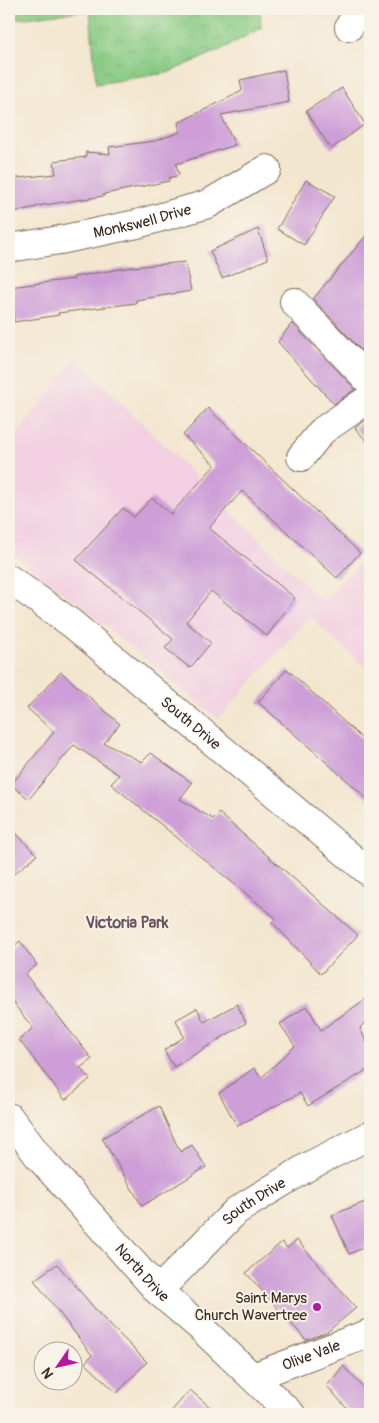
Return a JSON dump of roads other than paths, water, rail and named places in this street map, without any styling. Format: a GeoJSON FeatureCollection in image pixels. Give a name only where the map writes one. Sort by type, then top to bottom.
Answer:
{"type":"FeatureCollection","features":[{"type":"Feature","properties":{"kind":"street","name":"Monkswell Drive"},"geometry":{"type":"LineString","coordinates":[[9,248],[118,228],[208,204],[266,169]]}},
{"type":"Feature","properties":{"kind":"street"},"geometry":{"type":"LineString","coordinates":[[294,302],[370,382]]}},
{"type":"Feature","properties":{"kind":"street"},"geometry":{"type":"LineString","coordinates":[[301,457],[322,431],[370,398]]}},
{"type":"Feature","properties":{"kind":"street","name":"South Drive"},"geometry":{"type":"LineString","coordinates":[[9,579],[71,622],[370,873]]}},
{"type":"Feature","properties":{"kind":"street","name":"North Drive"},"geometry":{"type":"LineString","coordinates":[[9,1117],[40,1157],[158,1291],[291,1414]]}},
{"type":"Feature","properties":{"kind":"street","name":"South Drive"},"geometry":{"type":"LineString","coordinates":[[158,1291],[236,1211],[309,1166],[370,1135]]}},
{"type":"Feature","properties":{"kind":"street","name":"Olive Vale"},"geometry":{"type":"LineString","coordinates":[[253,1377],[370,1333]]}},
{"type":"Feature","properties":{"kind":"place","name":"Saint Marys Church Wavertree"},"geometry":{"type":"Point","coordinates":[317,1307]}},
{"type":"Feature","properties":{"kind":"district","name":"Victoria Park"},"geometry":{"type":"Point","coordinates":[127,923]}}]}
